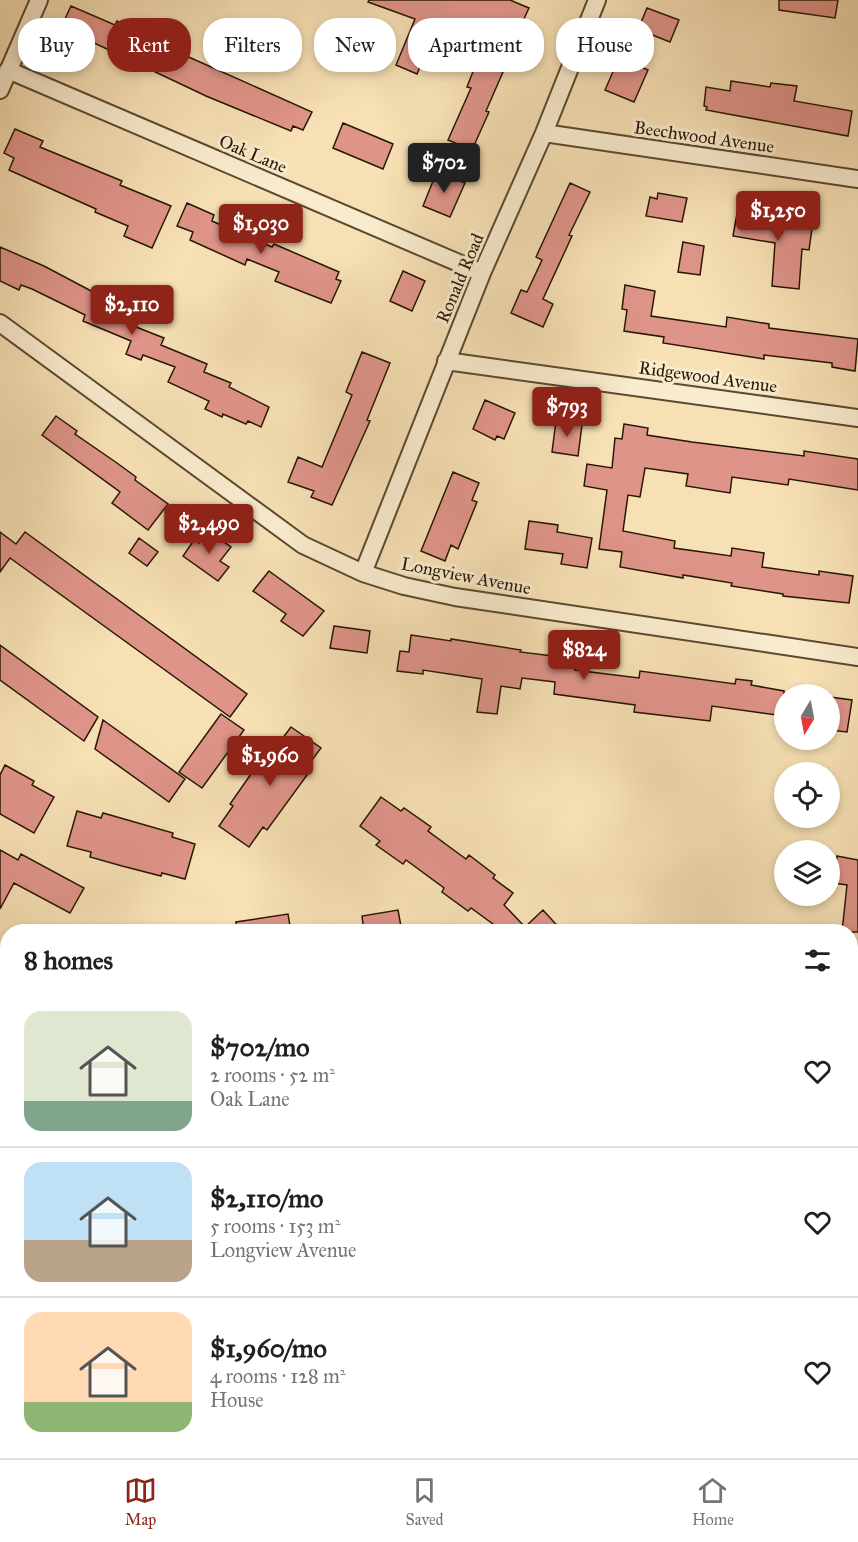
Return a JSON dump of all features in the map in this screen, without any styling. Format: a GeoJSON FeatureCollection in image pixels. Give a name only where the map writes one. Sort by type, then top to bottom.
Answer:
{"type":"FeatureCollection","features":[{"type":"Feature","properties":{"kind":"street"},"geometry":{"type":"LineString","coordinates":[[0,90],[39,0]]}},
{"type":"Feature","properties":{"kind":"street","name":"Ronald Road"},"geometry":{"type":"LineString","coordinates":[[363,573],[446,360],[544,133],[591,2]]}},
{"type":"Feature","properties":{"kind":"street","name":"Oak Lane"},"geometry":{"type":"LineString","coordinates":[[8,70],[482,273]]}},
{"type":"Feature","properties":{"kind":"street","name":"Beechwood Avenue"},"geometry":{"type":"LineString","coordinates":[[544,133],[858,179]]}},
{"type":"Feature","properties":{"kind":"street","name":"Longview Avenue"},"geometry":{"type":"LineString","coordinates":[[0,323],[303,545],[363,573],[404,586],[455,597],[858,657]]}},
{"type":"Feature","properties":{"kind":"street","name":"Ridgewood Avenue"},"geometry":{"type":"LineString","coordinates":[[446,360],[858,418]]}},
{"type":"Feature","properties":{"kind":"building"},"geometry":{"type":"Polygon","coordinates":[[[369,0],[510,0],[529,8],[524,18],[412,18],[368,2],[369,0]]]}},
{"type":"Feature","properties":{"kind":"building"},"geometry":{"type":"Polygon","coordinates":[[[779,0],[838,0],[835,18],[779,10],[779,0]]]}},
{"type":"Feature","properties":{"kind":"building"},"geometry":{"type":"Polygon","coordinates":[[[71,6],[107,22],[107,49],[95,43],[95,18],[65,18],[71,6]]]}},
{"type":"Feature","properties":{"kind":"building"},"geometry":{"type":"Polygon","coordinates":[[[647,8],[679,20],[670,42],[654,36],[654,18],[643,18],[647,8]]]}},
{"type":"Feature","properties":{"kind":"building"},"geometry":{"type":"Polygon","coordinates":[[[408,36],[408,70],[396,65],[408,36]]]}},
{"type":"Feature","properties":{"kind":"building"},"geometry":{"type":"Polygon","coordinates":[[[191,58],[203,63],[203,72],[222,72],[312,112],[303,130],[293,126],[291,131],[206,96],[155,72],[191,72],[191,58]]]}},
{"type":"Feature","properties":{"kind":"building"},"geometry":{"type":"Polygon","coordinates":[[[473,72],[503,72],[472,150],[448,140],[471,88],[467,87],[473,72]]]}},
{"type":"Feature","properties":{"kind":"building"},"geometry":{"type":"Polygon","coordinates":[[[613,72],[647,72],[634,102],[605,90],[613,72]]]}},
{"type":"Feature","properties":{"kind":"building"},"geometry":{"type":"Polygon","coordinates":[[[731,81],[770,87],[771,83],[797,86],[794,101],[852,111],[848,136],[706,110],[707,107],[704,106],[706,87],[730,91],[731,81]]]}},
{"type":"Feature","properties":{"kind":"building"},"geometry":{"type":"Polygon","coordinates":[[[343,123],[393,144],[383,169],[333,148],[343,123]]]}},
{"type":"Feature","properties":{"kind":"building"},"geometry":{"type":"Polygon","coordinates":[[[15,129],[43,141],[40,147],[122,181],[120,185],[171,206],[152,248],[124,236],[128,226],[9,170],[14,158],[4,153],[15,129]]]}},
{"type":"Feature","properties":{"kind":"building"},"geometry":{"type":"Polygon","coordinates":[[[437,171],[465,183],[450,217],[423,206],[437,171]]]}},
{"type":"Feature","properties":{"kind":"building"},"geometry":{"type":"Polygon","coordinates":[[[570,183],[590,192],[569,235],[572,236],[543,299],[553,304],[543,327],[511,313],[521,290],[527,292],[542,260],[536,257],[570,183]]]}},
{"type":"Feature","properties":{"kind":"building"},"geometry":{"type":"Polygon","coordinates":[[[658,193],[687,198],[682,222],[646,216],[650,197],[657,199],[658,193]]]}},
{"type":"Feature","properties":{"kind":"building"},"geometry":{"type":"Polygon","coordinates":[[[187,203],[214,215],[212,221],[339,272],[336,279],[341,281],[331,303],[275,281],[279,272],[247,259],[245,265],[190,240],[193,232],[177,226],[187,203]]]}},
{"type":"Feature","properties":{"kind":"building"},"geometry":{"type":"Polygon","coordinates":[[[738,208],[813,221],[809,250],[802,249],[799,289],[772,286],[775,243],[733,236],[738,208]]]}},
{"type":"Feature","properties":{"kind":"building"},"geometry":{"type":"Polygon","coordinates":[[[683,242],[704,246],[700,275],[678,272],[683,242]]]}},
{"type":"Feature","properties":{"kind":"building"},"geometry":{"type":"Polygon","coordinates":[[[0,247],[44,266],[95,293],[128,305],[121,321],[164,338],[161,345],[207,364],[204,372],[231,383],[229,387],[269,407],[261,427],[248,421],[246,424],[223,414],[222,417],[205,409],[209,401],[168,382],[175,367],[143,355],[141,360],[126,354],[131,341],[83,321],[85,315],[32,289],[21,285],[19,290],[0,281],[0,247]]]}},
{"type":"Feature","properties":{"kind":"building"},"geometry":{"type":"Polygon","coordinates":[[[403,271],[425,281],[412,311],[390,301],[403,271]]]}},
{"type":"Feature","properties":{"kind":"building"},"geometry":{"type":"Polygon","coordinates":[[[625,285],[655,291],[651,316],[726,327],[727,317],[769,324],[769,328],[858,339],[855,371],[832,367],[832,363],[764,355],[764,359],[663,343],[664,337],[624,331],[627,310],[622,309],[625,285]]]}},
{"type":"Feature","properties":{"kind":"building"},"geometry":{"type":"Polygon","coordinates":[[[362,352],[390,363],[367,420],[370,421],[332,505],[311,497],[314,491],[288,482],[298,457],[322,467],[352,395],[346,392],[362,352]]]}},
{"type":"Feature","properties":{"kind":"building"},"geometry":{"type":"Polygon","coordinates":[[[485,400],[515,413],[504,439],[497,436],[495,440],[473,429],[485,400]]]}},
{"type":"Feature","properties":{"kind":"building"},"geometry":{"type":"Polygon","coordinates":[[[56,416],[77,431],[75,434],[136,477],[135,480],[168,504],[148,530],[112,503],[120,492],[42,435],[56,416]]]}},
{"type":"Feature","properties":{"kind":"building"},"geometry":{"type":"Polygon","coordinates":[[[556,421],[582,425],[578,456],[552,452],[556,421]]]}},
{"type":"Feature","properties":{"kind":"building"},"geometry":{"type":"Polygon","coordinates":[[[624,424],[648,428],[647,435],[692,442],[804,456],[804,451],[858,459],[858,490],[789,479],[788,485],[732,477],[730,493],[686,486],[688,474],[645,468],[640,497],[628,495],[623,531],[675,541],[674,548],[731,556],[732,548],[764,553],[762,567],[819,575],[819,571],[853,576],[849,603],[783,596],[783,594],[731,586],[732,583],[683,575],[683,578],[620,567],[622,552],[599,549],[607,490],[584,486],[587,464],[612,468],[615,438],[622,439],[624,424]]]}},
{"type":"Feature","properties":{"kind":"building"},"geometry":{"type":"Polygon","coordinates":[[[453,472],[479,483],[472,500],[477,502],[458,549],[451,545],[445,561],[421,551],[453,472]]]}},
{"type":"Feature","properties":{"kind":"building"},"geometry":{"type":"Polygon","coordinates":[[[529,521],[558,525],[557,532],[592,538],[587,568],[561,564],[563,554],[525,549],[529,521]]]}},
{"type":"Feature","properties":{"kind":"building"},"geometry":{"type":"Polygon","coordinates":[[[208,531],[231,547],[220,561],[229,567],[218,581],[183,556],[194,540],[199,543],[208,531]]]}},
{"type":"Feature","properties":{"kind":"building"},"geometry":{"type":"Polygon","coordinates":[[[0,532],[16,544],[25,532],[247,694],[230,717],[10,558],[0,572],[0,532]]]}},
{"type":"Feature","properties":{"kind":"building"},"geometry":{"type":"Polygon","coordinates":[[[139,538],[158,552],[147,566],[129,553],[139,538]]]}},
{"type":"Feature","properties":{"kind":"building"},"geometry":{"type":"Polygon","coordinates":[[[269,571],[324,611],[303,636],[281,621],[286,614],[253,591],[269,571]]]}},
{"type":"Feature","properties":{"kind":"building"},"geometry":{"type":"Polygon","coordinates":[[[334,626],[370,631],[367,653],[330,648],[334,626]]]}},
{"type":"Feature","properties":{"kind":"building"},"geometry":{"type":"Polygon","coordinates":[[[411,635],[577,659],[575,670],[639,678],[640,671],[735,684],[736,679],[752,681],[751,685],[774,689],[774,715],[712,706],[710,721],[634,712],[635,705],[554,694],[555,682],[522,678],[520,689],[501,686],[497,714],[477,712],[482,679],[423,670],[423,674],[397,671],[400,651],[409,652],[411,635]]]}},
{"type":"Feature","properties":{"kind":"building"},"geometry":{"type":"Polygon","coordinates":[[[0,645],[98,717],[84,741],[0,680],[0,645]]]}},
{"type":"Feature","properties":{"kind":"building"},"geometry":{"type":"Polygon","coordinates":[[[840,698],[852,700],[847,732],[840,731],[840,698]]]}},
{"type":"Feature","properties":{"kind":"building"},"geometry":{"type":"Polygon","coordinates":[[[221,714],[244,730],[202,788],[179,772],[221,714]]]}},
{"type":"Feature","properties":{"kind":"building"},"geometry":{"type":"Polygon","coordinates":[[[103,720],[185,779],[169,802],[95,749],[103,720]]]}},
{"type":"Feature","properties":{"kind":"building"},"geometry":{"type":"Polygon","coordinates":[[[291,727],[321,748],[306,768],[310,771],[267,830],[263,827],[249,847],[219,826],[233,806],[230,804],[272,744],[276,747],[291,727]]]}},
{"type":"Feature","properties":{"kind":"building"},"geometry":{"type":"Polygon","coordinates":[[[5,765],[34,781],[32,785],[54,797],[34,833],[0,814],[0,775],[5,765]]]}},
{"type":"Feature","properties":{"kind":"building"},"geometry":{"type":"Polygon","coordinates":[[[381,797],[401,811],[404,808],[431,827],[428,831],[466,859],[469,855],[495,875],[493,878],[513,893],[504,905],[522,924],[493,924],[471,908],[468,911],[442,892],[444,888],[406,860],[403,864],[376,845],[380,841],[360,826],[381,797]]]}},
{"type":"Feature","properties":{"kind":"building"},"geometry":{"type":"Polygon","coordinates":[[[77,811],[101,818],[103,813],[173,833],[172,837],[195,844],[185,879],[162,873],[161,876],[122,866],[90,857],[91,852],[67,846],[77,811]]]}},
{"type":"Feature","properties":{"kind":"building"},"geometry":{"type":"Polygon","coordinates":[[[0,850],[18,860],[21,854],[84,888],[70,913],[14,883],[0,909],[0,850]]]}},
{"type":"Feature","properties":{"kind":"building"},"geometry":{"type":"Polygon","coordinates":[[[840,857],[858,860],[858,924],[843,924],[847,885],[840,884],[840,857]]]}},
{"type":"Feature","properties":{"kind":"building"},"geometry":{"type":"Polygon","coordinates":[[[398,910],[401,924],[363,924],[362,916],[398,910]]]}},
{"type":"Feature","properties":{"kind":"building"},"geometry":{"type":"Polygon","coordinates":[[[543,910],[556,924],[528,924],[543,910]]]}},
{"type":"Feature","properties":{"kind":"building"},"geometry":{"type":"Polygon","coordinates":[[[288,914],[290,924],[236,924],[236,922],[288,914]]]}}]}
